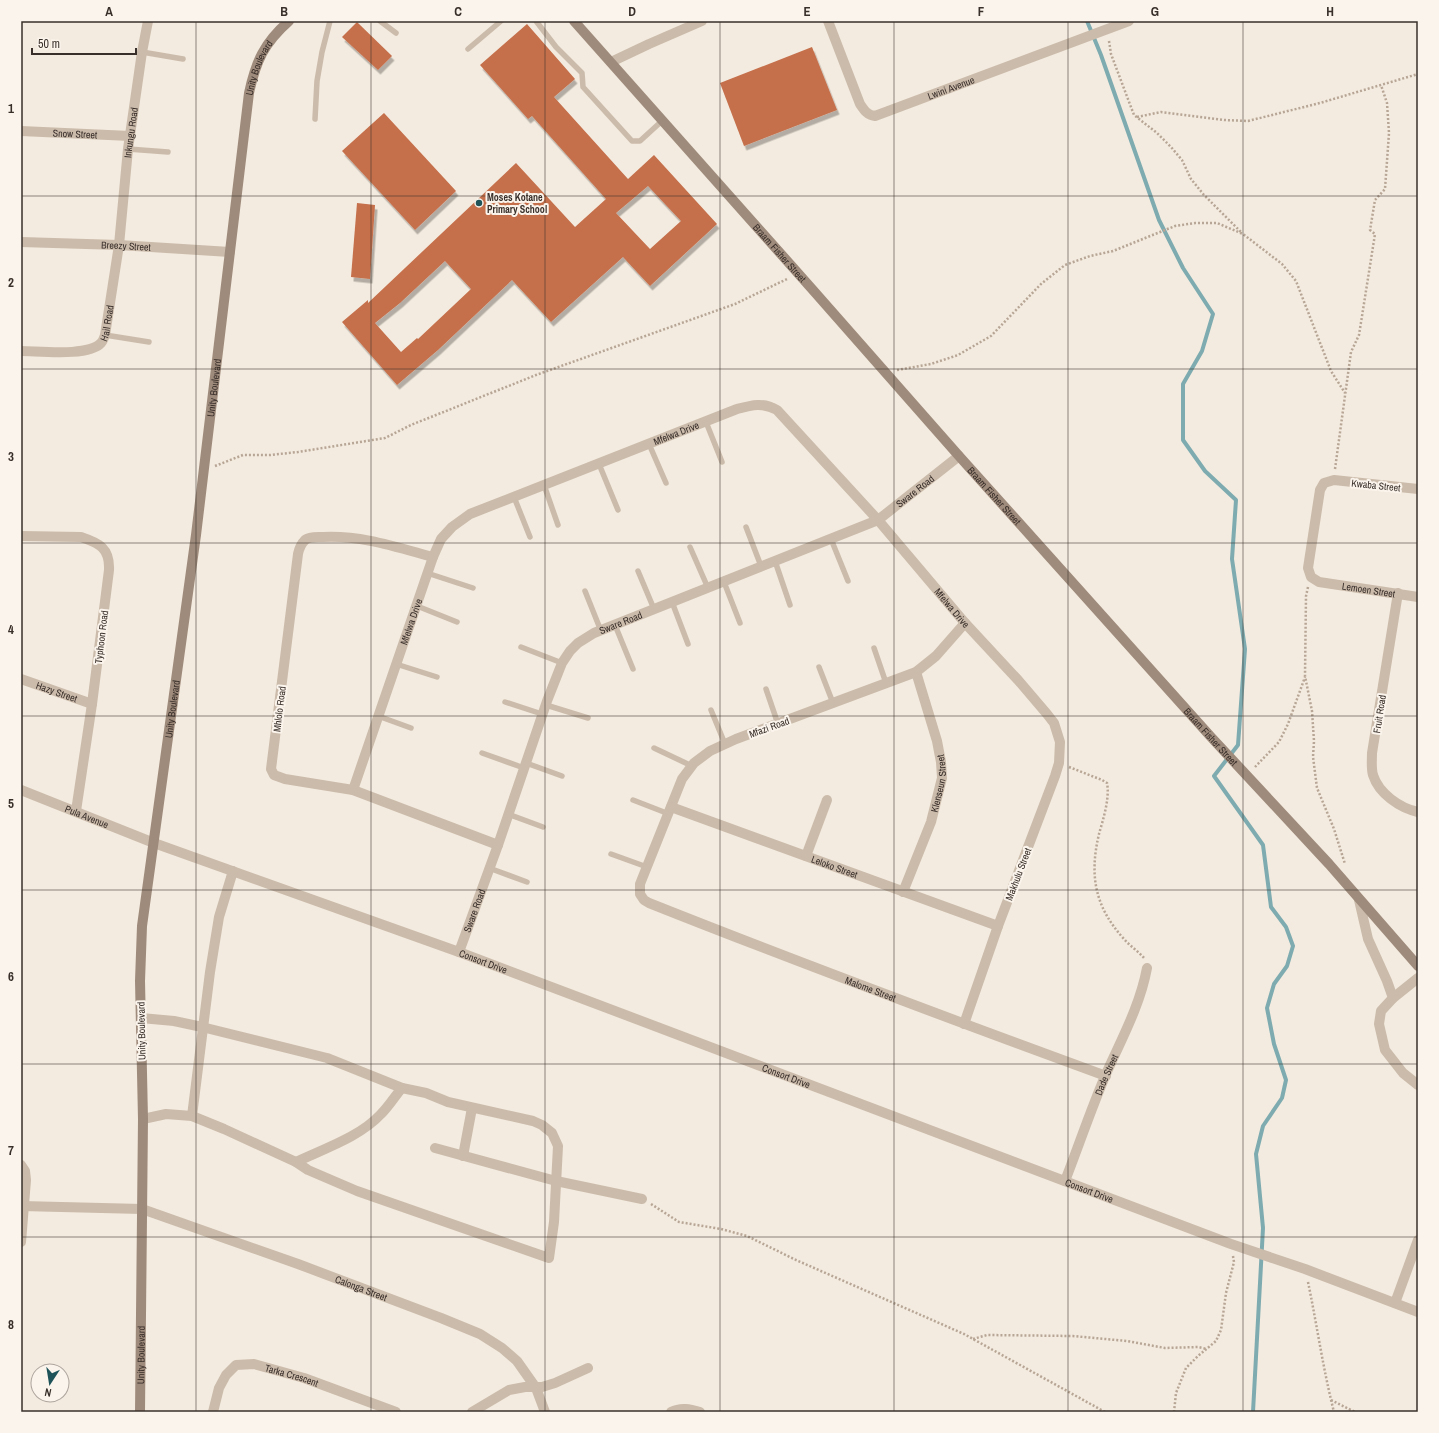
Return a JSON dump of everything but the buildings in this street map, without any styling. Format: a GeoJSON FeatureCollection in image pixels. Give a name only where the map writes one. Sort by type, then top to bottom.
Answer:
{"type":"FeatureCollection","features":[{"type":"Feature","properties":{"kind":"street","name":"Inkungu Road"},"geometry":{"type":"LineString","coordinates":[[119,245],[128,149],[148,21]]}},
{"type":"Feature","properties":{"kind":"street","name":"Unity Boulevard"},"geometry":{"type":"LineString","coordinates":[[140,1412],[143,1119],[140,952],[142,926],[204,469],[249,93],[254,71],[260,57],[269,41],[289,21]]}},
{"type":"Feature","properties":{"kind":"street","name":"Braam Fisher Street"},"geometry":{"type":"LineString","coordinates":[[574,21],[799,273],[959,456],[1246,776],[1328,864],[1418,966]]}},
{"type":"Feature","properties":{"kind":"street"},"geometry":{"type":"LineString","coordinates":[[611,62],[702,21]]}},
{"type":"Feature","properties":{"kind":"street","name":"Lwini Avenue"},"geometry":{"type":"LineString","coordinates":[[828,21],[860,104],[868,114],[875,116],[1129,21]]}},
{"type":"Feature","properties":{"kind":"street","name":"Snow Street"},"geometry":{"type":"LineString","coordinates":[[21,131],[130,136]]}},
{"type":"Feature","properties":{"kind":"street","name":"Breezy Street"},"geometry":{"type":"LineString","coordinates":[[21,242],[119,245],[230,252]]}},
{"type":"Feature","properties":{"kind":"street","name":"Hail Road"},"geometry":{"type":"LineString","coordinates":[[21,351],[63,352],[89,350],[97,347],[102,342],[105,335],[119,245]]}},
{"type":"Feature","properties":{"kind":"street","name":"Mfelwa Drive"},"geometry":{"type":"LineString","coordinates":[[353,790],[433,557],[441,539],[452,527],[470,514],[750,405],[758,404],[769,406],[777,410],[878,520],[965,623],[1018,680],[1054,723]]}},
{"type":"Feature","properties":{"kind":"street","name":"Sware Road"},"geometry":{"type":"LineString","coordinates":[[459,952],[562,663],[570,651],[578,643],[601,630],[878,520],[959,456]]}},
{"type":"Feature","properties":{"kind":"street"},"geometry":{"type":"LineString","coordinates":[[1315,579],[1308,568],[1320,490],[1324,482],[1334,480]]}},
{"type":"Feature","properties":{"kind":"street","name":"Kwaba Street"},"geometry":{"type":"LineString","coordinates":[[1334,480],[1418,489]]}},
{"type":"Feature","properties":{"kind":"street","name":"Typhoon Road"},"geometry":{"type":"LineString","coordinates":[[21,536],[81,537],[102,547],[109,557],[109,570],[92,704],[76,811]]}},
{"type":"Feature","properties":{"kind":"street","name":"Mhlolo Road"},"geometry":{"type":"LineString","coordinates":[[433,557],[366,539],[336,537],[309,538],[305,540],[300,549],[271,770],[274,775],[280,778],[353,790],[498,845]]}},
{"type":"Feature","properties":{"kind":"street","name":"Lemoen Street"},"geometry":{"type":"LineString","coordinates":[[1315,579],[1418,597]]}},
{"type":"Feature","properties":{"kind":"street","name":"Fruit Road"},"geometry":{"type":"LineString","coordinates":[[1398,593],[1372,754],[1372,765],[1374,776],[1383,792],[1400,805],[1418,812]]}},
{"type":"Feature","properties":{"kind":"street","name":"Mfazi Road"},"geometry":{"type":"LineString","coordinates":[[640,894],[640,884],[682,779],[694,763],[710,751],[725,744],[916,672],[936,656],[965,623]]}},
{"type":"Feature","properties":{"kind":"street","name":"Klenseun Street"},"geometry":{"type":"LineString","coordinates":[[903,892],[931,822],[942,778],[937,741],[916,672]]}},
{"type":"Feature","properties":{"kind":"street","name":"Hazy Street"},"geometry":{"type":"LineString","coordinates":[[21,679],[92,704]]}},
{"type":"Feature","properties":{"kind":"street","name":"Makhulu Street"},"geometry":{"type":"LineString","coordinates":[[964,1024],[998,926],[1060,763],[1060,742],[1054,723]]}},
{"type":"Feature","properties":{"kind":"street","name":"Pula Avenue"},"geometry":{"type":"LineString","coordinates":[[21,790],[154,843]]}},
{"type":"Feature","properties":{"kind":"street"},"geometry":{"type":"LineString","coordinates":[[806,856],[827,800]]}},
{"type":"Feature","properties":{"kind":"street","name":"Leloko Street"},"geometry":{"type":"LineString","coordinates":[[670,810],[806,856],[998,926]]}},
{"type":"Feature","properties":{"kind":"street","name":"Consort Drive"},"geometry":{"type":"LineString","coordinates":[[154,843],[459,952],[1230,1244],[1305,1269],[1418,1312]]}},
{"type":"Feature","properties":{"kind":"street"},"geometry":{"type":"LineString","coordinates":[[192,1116],[202,1027],[219,917],[233,871]]}},
{"type":"Feature","properties":{"kind":"street","name":"Malome Street"},"geometry":{"type":"LineString","coordinates":[[640,894],[644,900],[670,911],[964,1024],[1106,1076]]}},
{"type":"Feature","properties":{"kind":"street"},"geometry":{"type":"LineString","coordinates":[[1360,900],[1368,939],[1393,998]]}},
{"type":"Feature","properties":{"kind":"street","name":"Dade Street"},"geometry":{"type":"LineString","coordinates":[[1065,1181],[1106,1076],[1136,1006],[1145,981],[1147,968]]}},
{"type":"Feature","properties":{"kind":"street"},"geometry":{"type":"LineString","coordinates":[[1418,978],[1393,998],[1381,1011],[1380,1024],[1385,1050],[1403,1073],[1418,1085]]}},
{"type":"Feature","properties":{"kind":"street"},"geometry":{"type":"LineString","coordinates":[[141,1018],[174,1021],[202,1027],[327,1058],[402,1088],[426,1093],[448,1102],[533,1121],[547,1129],[555,1138],[558,1146],[554,1222],[549,1258],[357,1191],[308,1170],[296,1162],[224,1129],[192,1116],[166,1114],[143,1119]]}},
{"type":"Feature","properties":{"kind":"street"},"geometry":{"type":"LineString","coordinates":[[296,1162],[354,1134],[369,1124],[381,1115],[402,1088]]}},
{"type":"Feature","properties":{"kind":"street"},"geometry":{"type":"LineString","coordinates":[[463,1156],[472,1108]]}},
{"type":"Feature","properties":{"kind":"street"},"geometry":{"type":"LineString","coordinates":[[435,1148],[556,1181],[642,1199]]}},
{"type":"Feature","properties":{"kind":"street"},"geometry":{"type":"LineString","coordinates":[[21,1165],[25,1171],[26,1180],[22,1206],[21,1242]]}},
{"type":"Feature","properties":{"kind":"street","name":"Calonga Street"},"geometry":{"type":"LineString","coordinates":[[22,1206],[142,1209],[298,1264],[441,1318],[480,1334],[502,1348],[517,1361],[536,1388],[545,1412]]}},
{"type":"Feature","properties":{"kind":"street"},"geometry":{"type":"LineString","coordinates":[[1395,1303],[1418,1240]]}},
{"type":"Feature","properties":{"kind":"street","name":"Tarka Crescent"},"geometry":{"type":"LineString","coordinates":[[213,1412],[219,1388],[229,1372],[236,1365],[254,1364],[304,1378],[396,1412]]}},
{"type":"Feature","properties":{"kind":"street"},"geometry":{"type":"LineString","coordinates":[[472,1412],[509,1390],[525,1387],[536,1388],[555,1383],[588,1368]]}},
{"type":"Feature","properties":{"kind":"street"},"geometry":{"type":"LineString","coordinates":[[671,1412],[678,1409],[685,1409],[700,1412]]}},
{"type":"Feature","properties":{"kind":"lane"},"geometry":{"type":"LineString","coordinates":[[315,119],[317,81],[322,52],[330,21]]}},
{"type":"Feature","properties":{"kind":"lane"},"geometry":{"type":"LineString","coordinates":[[380,21],[396,33]]}},
{"type":"Feature","properties":{"kind":"lane"},"geometry":{"type":"LineString","coordinates":[[468,49],[501,21]]}},
{"type":"Feature","properties":{"kind":"lane"},"geometry":{"type":"LineString","coordinates":[[536,21],[556,47],[582,73],[583,87],[632,141],[640,141],[663,120]]}},
{"type":"Feature","properties":{"kind":"lane"},"geometry":{"type":"LineString","coordinates":[[142,52],[183,59]]}},
{"type":"Feature","properties":{"kind":"lane"},"geometry":{"type":"LineString","coordinates":[[128,149],[168,152]]}},
{"type":"Feature","properties":{"kind":"lane"},"geometry":{"type":"LineString","coordinates":[[105,335],[149,342]]}},
{"type":"Feature","properties":{"kind":"lane"},"geometry":{"type":"LineString","coordinates":[[706,422],[722,462]]}},
{"type":"Feature","properties":{"kind":"lane"},"geometry":{"type":"LineString","coordinates":[[649,444],[666,483]]}},
{"type":"Feature","properties":{"kind":"lane"},"geometry":{"type":"LineString","coordinates":[[599,464],[618,510]]}},
{"type":"Feature","properties":{"kind":"lane"},"geometry":{"type":"LineString","coordinates":[[544,485],[558,525]]}},
{"type":"Feature","properties":{"kind":"lane"},"geometry":{"type":"LineString","coordinates":[[514,497],[530,537]]}},
{"type":"Feature","properties":{"kind":"lane"},"geometry":{"type":"LineString","coordinates":[[746,527],[761,566]]}},
{"type":"Feature","properties":{"kind":"lane"},"geometry":{"type":"LineString","coordinates":[[830,539],[848,581]]}},
{"type":"Feature","properties":{"kind":"lane"},"geometry":{"type":"LineString","coordinates":[[690,547],[708,588]]}},
{"type":"Feature","properties":{"kind":"lane"},"geometry":{"type":"LineString","coordinates":[[775,561],[790,605]]}},
{"type":"Feature","properties":{"kind":"lane"},"geometry":{"type":"LineString","coordinates":[[638,571],[654,609]]}},
{"type":"Feature","properties":{"kind":"lane"},"geometry":{"type":"LineString","coordinates":[[427,573],[473,588]]}},
{"type":"Feature","properties":{"kind":"lane"},"geometry":{"type":"LineString","coordinates":[[724,582],[740,623]]}},
{"type":"Feature","properties":{"kind":"lane"},"geometry":{"type":"LineString","coordinates":[[585,591],[601,630]]}},
{"type":"Feature","properties":{"kind":"lane"},"geometry":{"type":"LineString","coordinates":[[672,602],[688,644]]}},
{"type":"Feature","properties":{"kind":"lane"},"geometry":{"type":"LineString","coordinates":[[417,606],[457,622]]}},
{"type":"Feature","properties":{"kind":"lane"},"geometry":{"type":"LineString","coordinates":[[615,625],[633,669]]}},
{"type":"Feature","properties":{"kind":"lane"},"geometry":{"type":"LineString","coordinates":[[521,647],[562,663]]}},
{"type":"Feature","properties":{"kind":"lane"},"geometry":{"type":"LineString","coordinates":[[874,648],[886,683]]}},
{"type":"Feature","properties":{"kind":"lane"},"geometry":{"type":"LineString","coordinates":[[396,664],[437,678]]}},
{"type":"Feature","properties":{"kind":"lane"},"geometry":{"type":"LineString","coordinates":[[819,668],[833,704]]}},
{"type":"Feature","properties":{"kind":"lane"},"geometry":{"type":"LineString","coordinates":[[766,689],[778,724]]}},
{"type":"Feature","properties":{"kind":"lane"},"geometry":{"type":"LineString","coordinates":[[505,702],[588,718]]}},
{"type":"Feature","properties":{"kind":"lane"},"geometry":{"type":"LineString","coordinates":[[712,710],[725,744]]}},
{"type":"Feature","properties":{"kind":"lane"},"geometry":{"type":"LineString","coordinates":[[378,716],[411,728]]}},
{"type":"Feature","properties":{"kind":"lane"},"geometry":{"type":"LineString","coordinates":[[654,748],[692,766]]}},
{"type":"Feature","properties":{"kind":"lane"},"geometry":{"type":"LineString","coordinates":[[482,753],[562,776]]}},
{"type":"Feature","properties":{"kind":"lane"},"geometry":{"type":"LineString","coordinates":[[633,800],[670,810]]}},
{"type":"Feature","properties":{"kind":"lane"},"geometry":{"type":"LineString","coordinates":[[508,814],[543,827]]}},
{"type":"Feature","properties":{"kind":"lane"},"geometry":{"type":"LineString","coordinates":[[611,854],[647,867]]}},
{"type":"Feature","properties":{"kind":"lane"},"geometry":{"type":"LineString","coordinates":[[489,868],[527,882]]}},
{"type":"Feature","properties":{"kind":"path"},"geometry":{"type":"LineString","coordinates":[[1105,30],[1111,54],[1134,115],[1157,133],[1171,147],[1182,160],[1191,179],[1218,210],[1243,234],[1282,264],[1296,281],[1331,371],[1345,393]]}},
{"type":"Feature","properties":{"kind":"path"},"geometry":{"type":"LineString","coordinates":[[1137,117],[1161,112],[1224,120],[1248,121],[1320,103],[1418,74]]}},
{"type":"Feature","properties":{"kind":"path"},"geometry":{"type":"LineString","coordinates":[[1334,480],[1351,352],[1359,335],[1375,234],[1370,230],[1374,200],[1385,189],[1389,132],[1387,103],[1381,85]]}},
{"type":"Feature","properties":{"kind":"path"},"geometry":{"type":"LineString","coordinates":[[884,372],[931,364],[958,355],[991,336],[1041,284],[1065,265],[1090,256],[1113,251],[1157,232],[1195,223],[1217,223],[1243,234]]}},
{"type":"Feature","properties":{"kind":"path"},"geometry":{"type":"LineString","coordinates":[[204,469],[219,465],[243,455],[284,454],[385,438],[411,425],[536,375],[735,304],[799,273]]}},
{"type":"Feature","properties":{"kind":"path"},"geometry":{"type":"LineString","coordinates":[[1315,579],[1306,596],[1305,676],[1312,711],[1314,741],[1313,756],[1317,788],[1334,829],[1345,865]]}},
{"type":"Feature","properties":{"kind":"path"},"geometry":{"type":"LineString","coordinates":[[1246,776],[1262,762],[1279,742],[1288,724],[1305,676]]}},
{"type":"Feature","properties":{"kind":"path"},"geometry":{"type":"LineString","coordinates":[[1060,763],[1107,783],[1108,788],[1106,801],[1095,860],[1096,890],[1108,918],[1125,940],[1146,960],[1147,968]]}},
{"type":"Feature","properties":{"kind":"path"},"geometry":{"type":"LineString","coordinates":[[642,1199],[679,1222],[721,1229],[747,1236],[809,1266],[922,1315],[973,1339],[1105,1412]]}},
{"type":"Feature","properties":{"kind":"path"},"geometry":{"type":"LineString","coordinates":[[1174,1412],[1176,1393],[1186,1368],[1216,1341],[1221,1330],[1226,1293],[1234,1262],[1230,1244]]}},
{"type":"Feature","properties":{"kind":"path"},"geometry":{"type":"LineString","coordinates":[[1305,1269],[1334,1412]]}},
{"type":"Feature","properties":{"kind":"path"},"geometry":{"type":"LineString","coordinates":[[973,1339],[987,1335],[1073,1336],[1127,1341],[1164,1348],[1198,1347],[1207,1349]]}},
{"type":"Feature","properties":{"kind":"path"},"geometry":{"type":"LineString","coordinates":[[1331,1400],[1355,1412]]}},
{"type":"Feature","properties":{"kind":"waterway"},"geometry":{"type":"LineString","coordinates":[[1087,21],[1101,55],[1159,220],[1183,268],[1213,314],[1202,351],[1183,384],[1183,440],[1205,471],[1236,500],[1232,559],[1245,649],[1238,745],[1214,776],[1263,845],[1271,907],[1286,927],[1293,946],[1287,966],[1274,984],[1267,1008],[1274,1044],[1286,1080],[1282,1098],[1263,1126],[1256,1154],[1263,1228],[1253,1412]]}},
{"type":"Feature","properties":{"kind":"place","name":"Moses Kotane Primary School"},"geometry":{"type":"Point","coordinates":[479,203]}}]}
